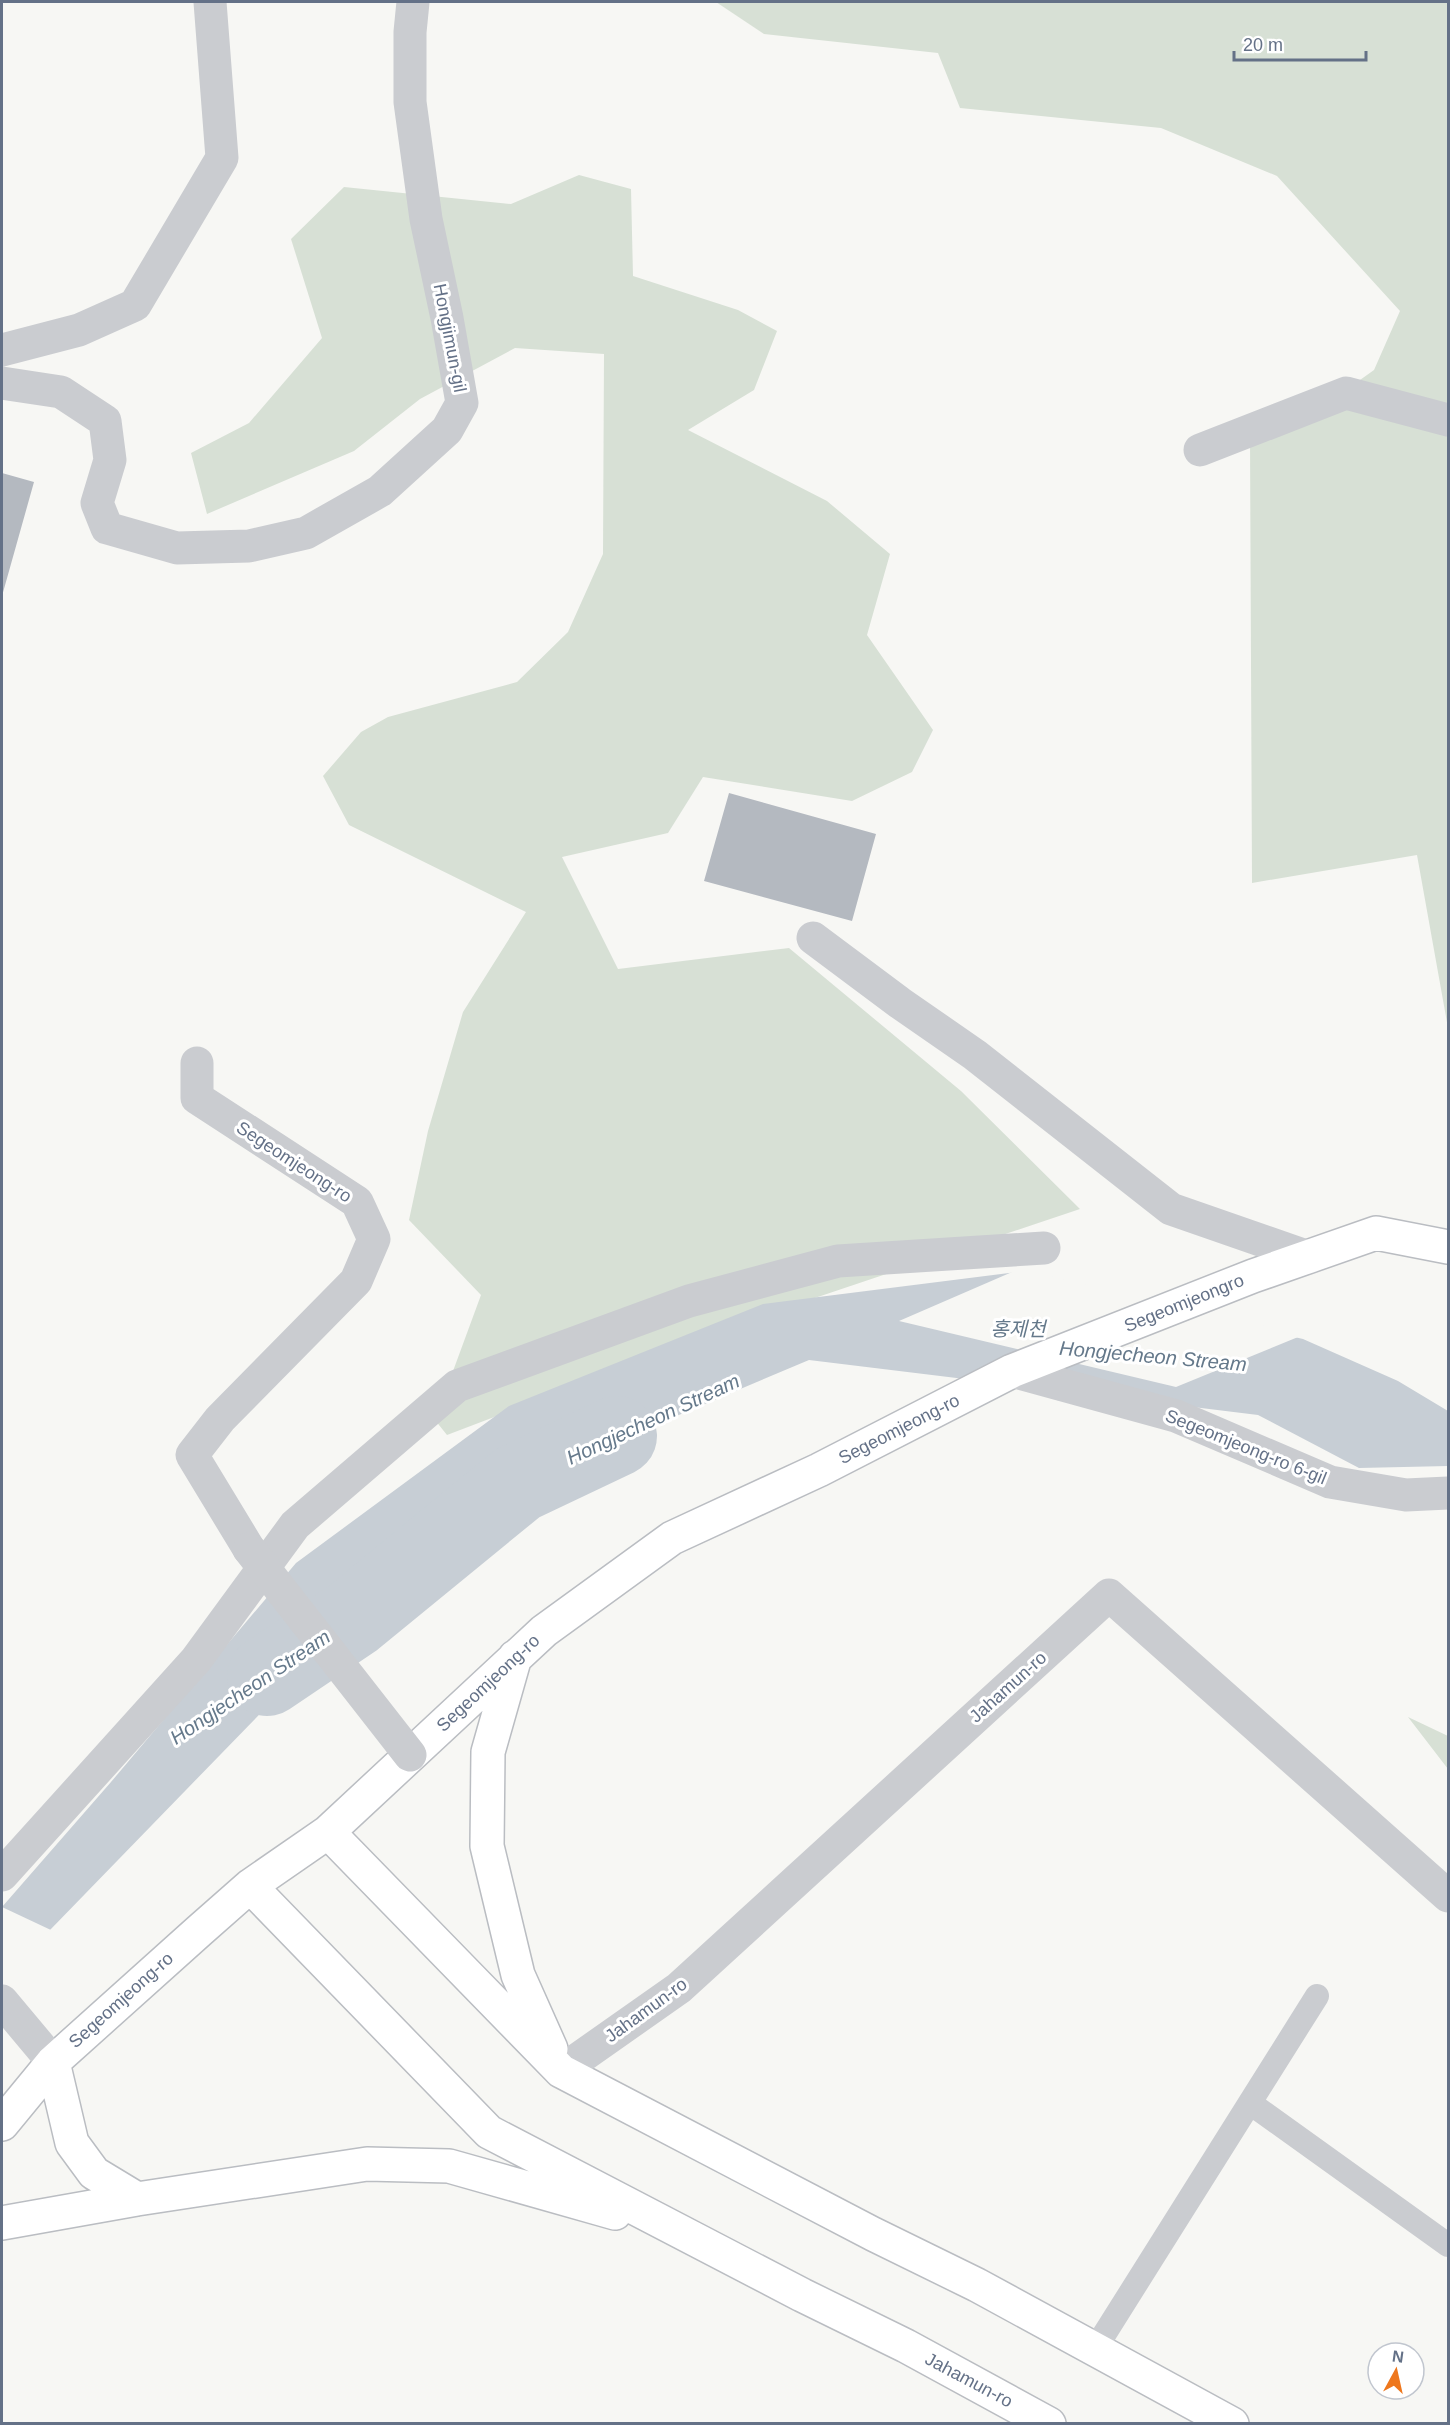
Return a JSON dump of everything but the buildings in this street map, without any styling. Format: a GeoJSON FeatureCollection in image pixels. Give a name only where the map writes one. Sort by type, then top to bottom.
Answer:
{"type":"FeatureCollection","features":[{"type":"Feature","properties":{"kind":"main road"},"geometry":{"type":"LineString","coordinates":[[1309,1257],[1376,1233],[1449,1247]]}},
{"type":"Feature","properties":{"kind":"main road","name":"Segeomjeongro"},"geometry":{"type":"LineString","coordinates":[[1048,1357],[1253,1276],[1309,1257]]}},
{"type":"Feature","properties":{"kind":"main road","name":"Segeomjeong-ro"},"geometry":{"type":"LineString","coordinates":[[3,2121],[52,2062],[250,1886],[328,1832],[544,1630],[672,1538],[819,1470],[1012,1371],[1048,1357]]}},
{"type":"Feature","properties":{"kind":"main road"},"geometry":{"type":"LineString","coordinates":[[515,1657],[488,1752],[487,1846],[518,1976],[561,2071]]}},
{"type":"Feature","properties":{"kind":"main road"},"geometry":{"type":"LineString","coordinates":[[328,1832],[561,2071],[873,2234],[977,2285],[1232,2424]]}},
{"type":"Feature","properties":{"kind":"main road","name":"Jahamun-ro"},"geometry":{"type":"LineString","coordinates":[[250,1886],[489,2132],[906,2346],[1033,2420]]}},
{"type":"Feature","properties":{"kind":"main road"},"geometry":{"type":"LineString","coordinates":[[52,2062],[72,2143],[94,2173],[137,2199]]}},
{"type":"Feature","properties":{"kind":"main road"},"geometry":{"type":"LineString","coordinates":[[2,2223],[58,2215],[137,2199],[367,2164],[449,2166],[682,2232]]}},
{"type":"Feature","properties":{"kind":"street"},"geometry":{"type":"LineString","coordinates":[[2,350],[80,330],[135,305],[222,158],[210,2]]}},
{"type":"Feature","properties":{"kind":"street","name":"Hongjimun-gil"},"geometry":{"type":"LineString","coordinates":[[2,383],[61,392],[105,421],[110,460],[97,503],[107,528],[177,548],[249,546],[306,533],[380,491],[447,430],[462,403],[426,219],[410,102],[410,32],[413,2]]}},
{"type":"Feature","properties":{"kind":"street"},"geometry":{"type":"LineString","coordinates":[[1200,450],[1346,393],[1449,420]]}},
{"type":"Feature","properties":{"kind":"street"},"geometry":{"type":"LineString","coordinates":[[813,938],[975,1055],[1171,1209],[1309,1257]]}},
{"type":"Feature","properties":{"kind":"street","name":"Segeomjeong-ro"},"geometry":{"type":"LineString","coordinates":[[197,1063],[197,1098],[357,1202],[374,1239],[356,1281],[220,1419],[192,1455],[249,1549],[410,1755]]}},
{"type":"Feature","properties":{"kind":"street"},"geometry":{"type":"LineString","coordinates":[[2,1875],[196,1660],[295,1525],[457,1386],[688,1301],[838,1261],[1044,1248]]}},
{"type":"Feature","properties":{"kind":"street","name":"Segeomjeong-ro 6-gil"},"geometry":{"type":"LineString","coordinates":[[1012,1371],[1176,1416],[1330,1482],[1406,1495],[1449,1493]]}},
{"type":"Feature","properties":{"kind":"street","name":"Jahamun-ro"},"geometry":{"type":"LineString","coordinates":[[561,2071],[679,1988],[1110,1595],[1449,1896]]}},
{"type":"Feature","properties":{"kind":"street"},"geometry":{"type":"LineString","coordinates":[[2,2001],[52,2062]]}},
{"type":"Feature","properties":{"kind":"lane"},"geometry":{"type":"LineString","coordinates":[[1095,2349],[1317,1996]]}},
{"type":"Feature","properties":{"kind":"lane"},"geometry":{"type":"LineString","coordinates":[[1250,2103],[1449,2245]]}},
{"type":"Feature","properties":{"kind":"shaded area"},"geometry":{"type":"Polygon","coordinates":[[[716,2],[1448,2],[1448,1028],[1417,855],[1252,883],[1250,438],[1294,427],[1374,370],[1400,311],[1277,176],[1161,128],[960,108],[938,53],[764,34],[716,2]]]}},
{"type":"Feature","properties":{"kind":"shaded area"},"geometry":{"type":"Polygon","coordinates":[[[579,175],[631,189],[633,276],[738,310],[777,331],[754,390],[688,430],[827,501],[890,554],[867,635],[933,730],[912,772],[852,801],[703,777],[668,833],[562,857],[618,969],[789,948],[961,1091],[1080,1209],[752,1319],[447,1435],[435,1420],[481,1295],[409,1220],[428,1131],[463,1012],[526,912],[349,825],[323,776],[361,732],[388,717],[517,682],[568,632],[603,554],[604,354],[515,348],[420,399],[354,451],[207,514],[191,453],[249,423],[322,338],[291,239],[344,187],[511,204],[579,175]]]}},
{"type":"Feature","properties":{"kind":"shaded area"},"geometry":{"type":"Polygon","coordinates":[[[1408,1717],[1448,1736],[1448,1769],[1408,1717]]]}},
{"type":"Feature","properties":{"kind":"water","name":"홍제천"},"geometry":{"type":"Polygon","coordinates":[[[1017,1272],[1303,1339],[1398,1381],[1448,1411],[1448,1466],[1359,1468],[1258,1415],[809,1360],[518,1483],[353,1618],[51,1929],[2,1973],[2,1907],[296,1563],[509,1406],[763,1304],[1017,1272]]]}},
{"type":"Feature","properties":{"kind":"pier"},"geometry":{"type":"Polygon","coordinates":[[[1019,1269],[1303,1335],[1176,1387],[899,1321],[1019,1269]]]}},
{"type":"Feature","properties":{"kind":"pier"},"geometry":{"type":"Polygon","coordinates":[[[2,1907],[53,1931],[2,1976],[2,1907]]]}},
{"type":"Feature","properties":{"kind":"waterway","name":"Hongjecheon Stream"},"geometry":{"type":"LineString","coordinates":[[267,1676],[353,1618],[518,1483],[617,1436]]}}]}
